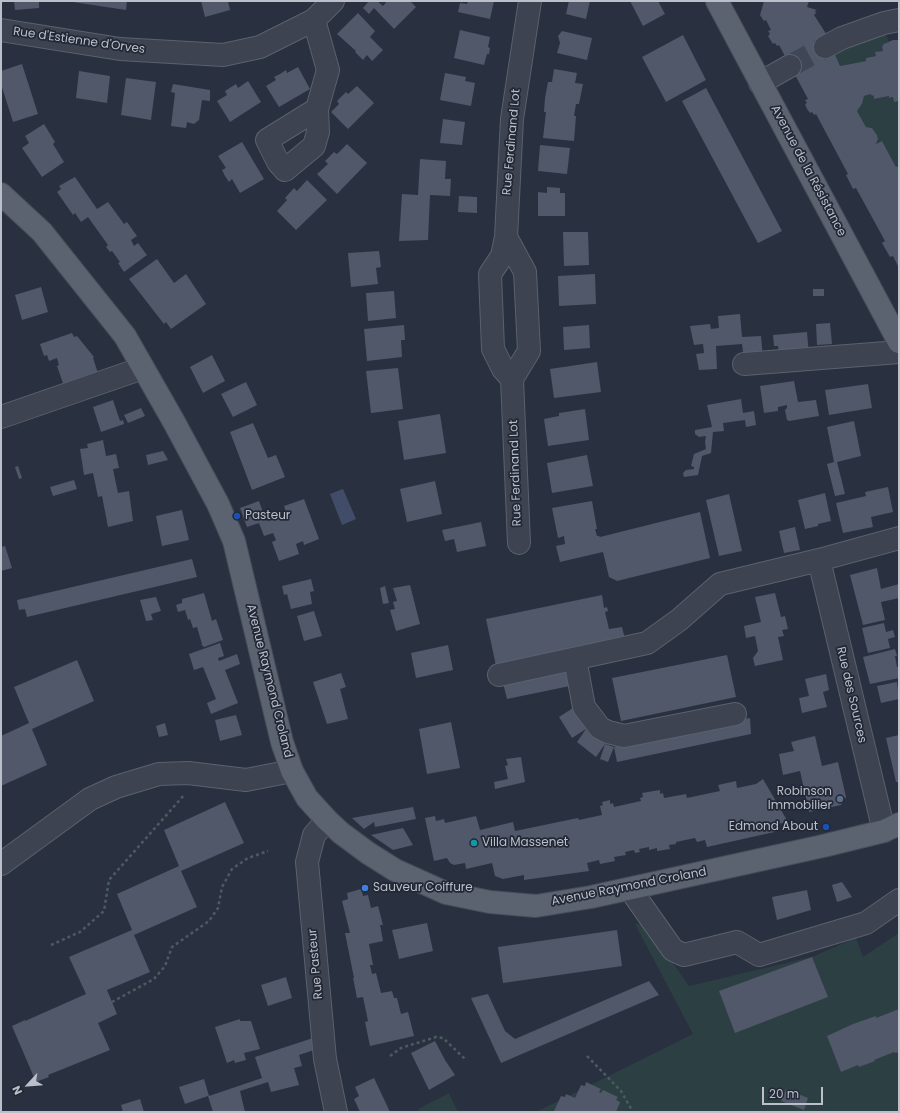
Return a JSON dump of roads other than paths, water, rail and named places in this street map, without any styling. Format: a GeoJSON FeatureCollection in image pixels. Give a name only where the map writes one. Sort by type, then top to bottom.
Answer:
{"type":"FeatureCollection","features":[{"type":"Feature","properties":{"kind":"main road","name":"Avenue de la Résistance"},"geometry":{"type":"LineString","coordinates":[[716,1],[899,342]]}},
{"type":"Feature","properties":{"kind":"main road","name":"Avenue Raymond Croland"},"geometry":{"type":"LineString","coordinates":[[1,194],[42,232],[125,336],[215,497],[234,541],[282,742],[292,771],[307,798],[341,834],[395,870],[446,893],[490,902],[536,906],[630,889],[823,846],[891,827]]}},
{"type":"Feature","properties":{"kind":"street","name":"Rue d'Estienne d'Orves"},"geometry":{"type":"LineString","coordinates":[[1,30],[120,49],[223,55],[260,47],[314,20],[333,1]]}},
{"type":"Feature","properties":{"kind":"street","name":"Rue Ferdinand Lot"},"geometry":{"type":"LineString","coordinates":[[519,543],[512,379],[504,369],[493,349],[490,274],[502,256],[506,237],[512,119],[530,1]]}},
{"type":"Feature","properties":{"kind":"street"},"geometry":{"type":"LineString","coordinates":[[314,20],[328,70],[317,109]]}},
{"type":"Feature","properties":{"kind":"street"},"geometry":{"type":"LineString","coordinates":[[824,47],[849,35],[884,23],[899,20]]}},
{"type":"Feature","properties":{"kind":"street"},"geometry":{"type":"LineString","coordinates":[[760,83],[790,66]]}},
{"type":"Feature","properties":{"kind":"street"},"geometry":{"type":"LineString","coordinates":[[506,237],[525,272],[529,351],[512,379]]}},
{"type":"Feature","properties":{"kind":"street"},"geometry":{"type":"LineString","coordinates":[[744,364],[899,352]]}},
{"type":"Feature","properties":{"kind":"street"},"geometry":{"type":"LineString","coordinates":[[1,417],[143,368]]}},
{"type":"Feature","properties":{"kind":"street"},"geometry":{"type":"LineString","coordinates":[[499,675],[647,643],[679,620],[720,584],[819,560],[899,538]]}},
{"type":"Feature","properties":{"kind":"street","name":"Rue des Sources"},"geometry":{"type":"LineString","coordinates":[[819,560],[891,827]]}},
{"type":"Feature","properties":{"kind":"street"},"geometry":{"type":"LineString","coordinates":[[575,659],[584,707],[600,728],[608,732],[624,736],[735,714]]}},
{"type":"Feature","properties":{"kind":"street"},"geometry":{"type":"LineString","coordinates":[[1,864],[90,799],[116,787],[159,774],[188,773],[246,780],[292,771]]}},
{"type":"Feature","properties":{"kind":"street","name":"Rue Pasteur"},"geometry":{"type":"LineString","coordinates":[[327,820],[314,835],[307,862],[325,1059],[336,1112]]}},
{"type":"Feature","properties":{"kind":"street"},"geometry":{"type":"LineString","coordinates":[[630,889],[673,950],[684,955],[737,942],[759,955],[866,923],[899,900]]}},
{"type":"Feature","properties":{"kind":"water"},"geometry":{"type":"Polygon","coordinates":[[[343,489],[356,519],[342,525],[330,494],[343,489]]]}},
{"type":"Feature","properties":{"kind":"tunnel"},"geometry":{"type":"LineString","coordinates":[[790,66],[825,47]]}},
{"type":"Feature","properties":{"kind":"place","name":"Pasteur"},"geometry":{"type":"Point","coordinates":[237,516]}},
{"type":"Feature","properties":{"kind":"place","name":"Robinson Immobilier"},"geometry":{"type":"Point","coordinates":[840,799]}},
{"type":"Feature","properties":{"kind":"place","name":"Edmond About"},"geometry":{"type":"Point","coordinates":[826,827]}},
{"type":"Feature","properties":{"kind":"place","name":"Villa Massenet"},"geometry":{"type":"Point","coordinates":[474,843]}},
{"type":"Feature","properties":{"kind":"place","name":"Sauveur Coiffure"},"geometry":{"type":"Point","coordinates":[365,888]}}]}
